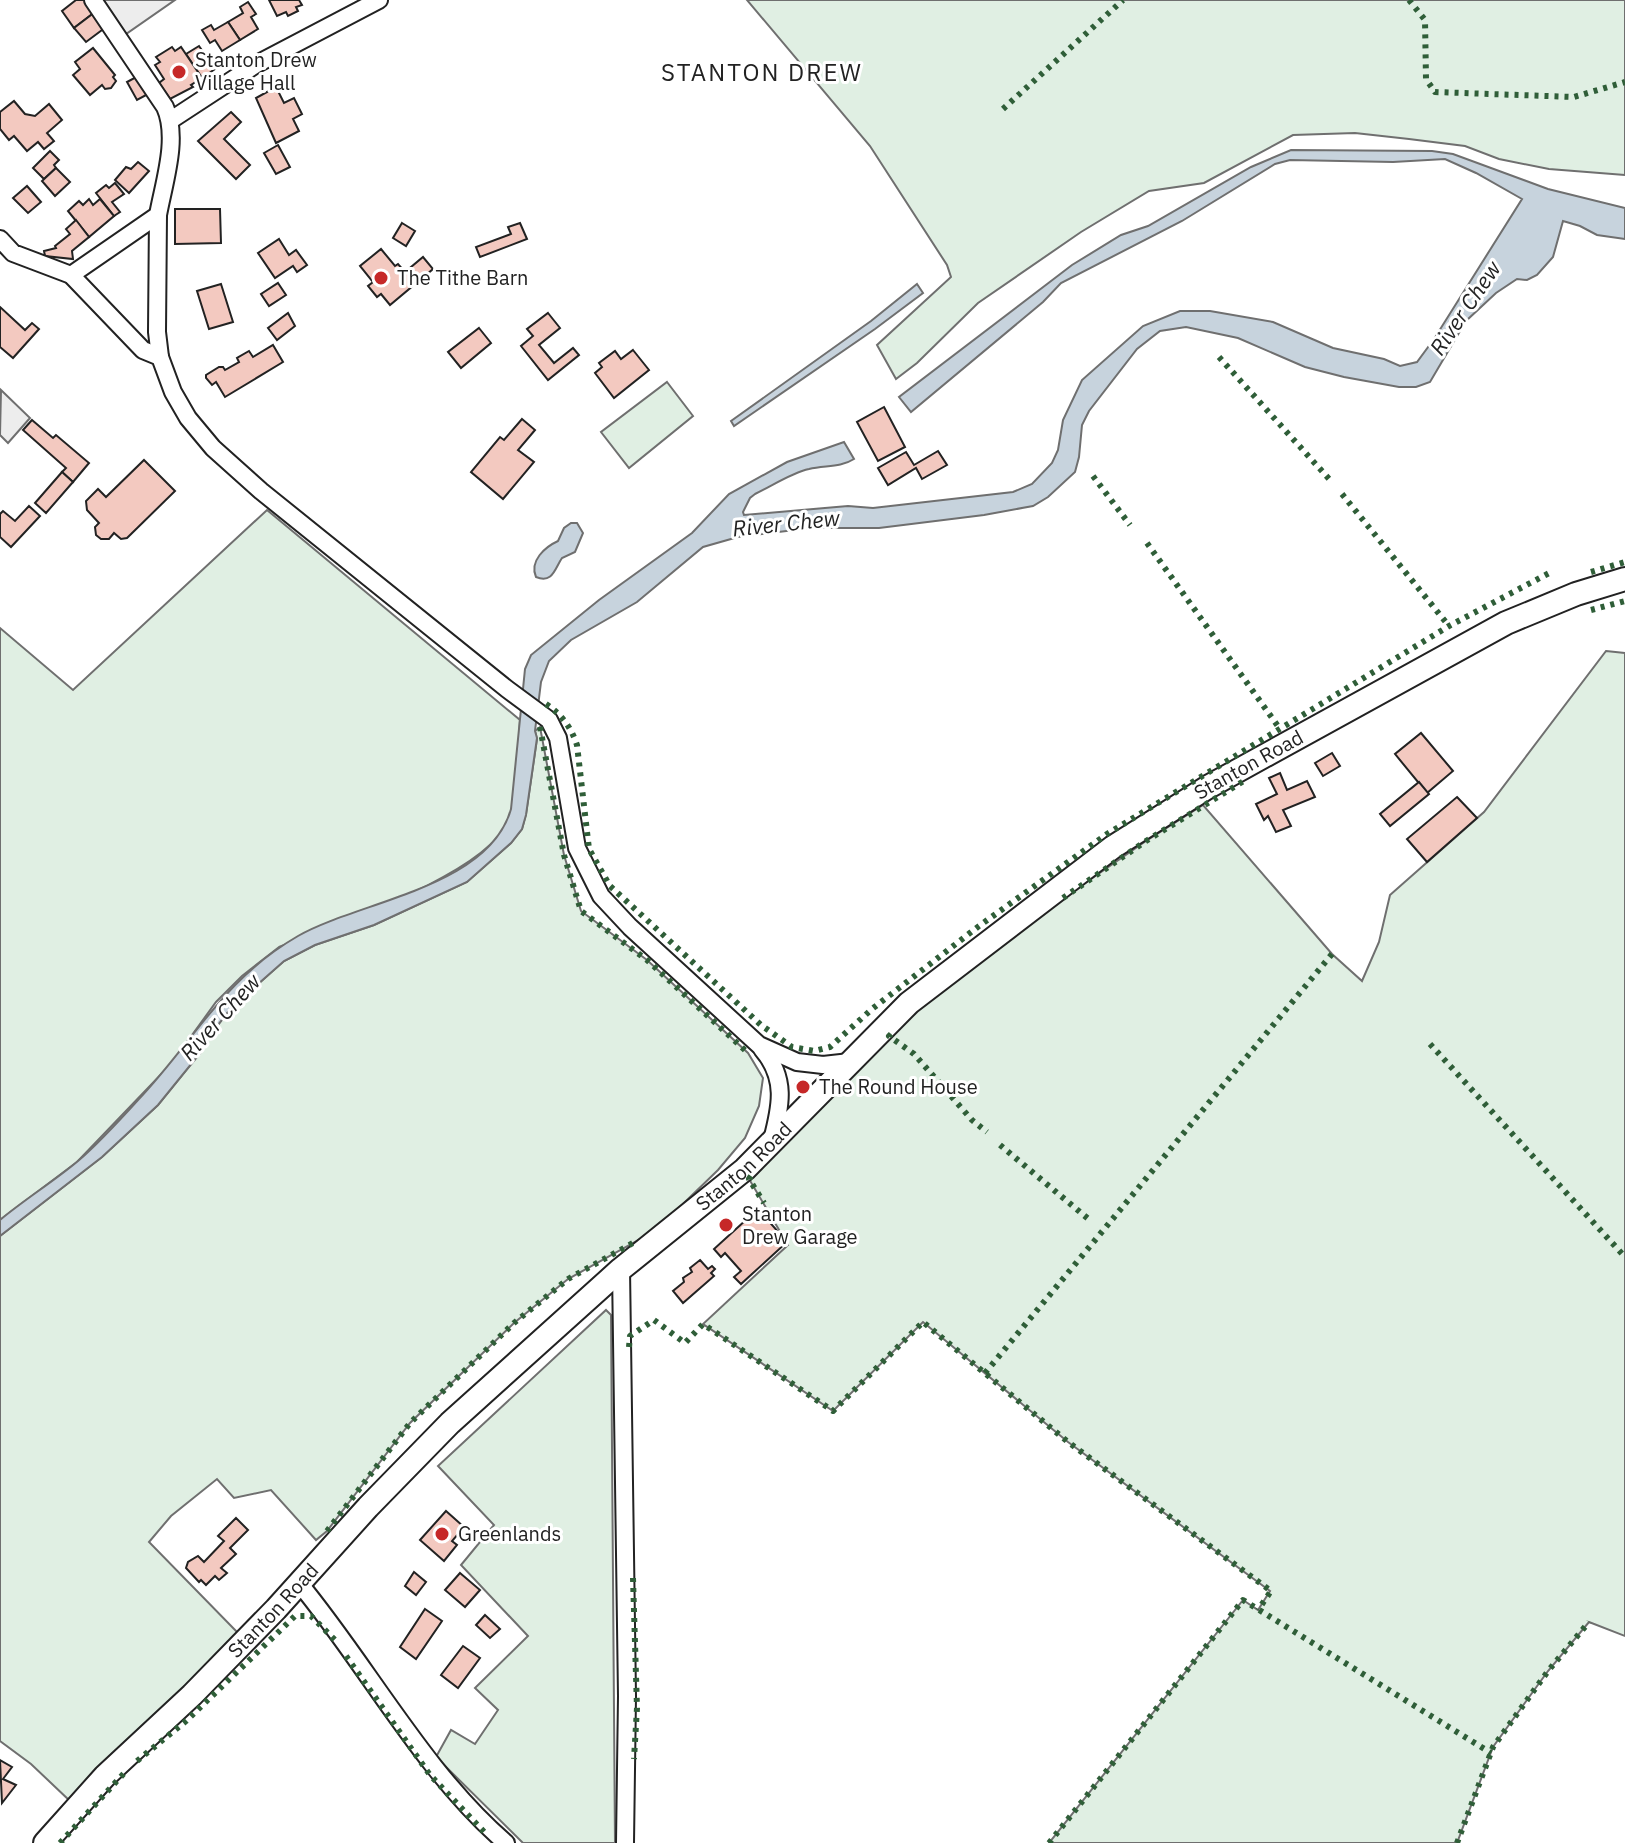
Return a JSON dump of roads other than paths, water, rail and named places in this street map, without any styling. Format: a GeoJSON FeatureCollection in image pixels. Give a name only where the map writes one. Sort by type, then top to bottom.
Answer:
{"type":"FeatureCollection","features":[{"type":"Feature","properties":{"kind":"main road","name":"Stanton Road"},"geometry":{"type":"LineString","coordinates":[[45,1843],[105,1776],[192,1695],[450,1423],[621,1269],[745,1169],[909,1003],[1113,847],[1184,802],[1506,623],[1576,594],[1625,579]]}},
{"type":"Feature","properties":{"kind":"street"},"geometry":{"type":"LineString","coordinates":[[93,0],[171,120],[158,215],[157,332],[160,357],[173,392],[188,418],[213,448],[261,491],[549,720],[558,738],[577,848],[601,896],[630,927],[759,1045],[775,1064],[779,1083],[779,1112],[772,1142]]}},
{"type":"Feature","properties":{"kind":"street"},"geometry":{"type":"LineString","coordinates":[[171,120],[255,65],[379,0]]}},
{"type":"Feature","properties":{"kind":"street"},"geometry":{"type":"LineString","coordinates":[[71,275],[158,215]]}},
{"type":"Feature","properties":{"kind":"street"},"geometry":{"type":"LineString","coordinates":[[0,239],[7,256],[71,275],[143,350],[160,357]]}},
{"type":"Feature","properties":{"kind":"street"},"geometry":{"type":"LineString","coordinates":[[759,1045],[797,1062],[823,1065],[850,1062]]}},
{"type":"Feature","properties":{"kind":"street"},"geometry":{"type":"LineString","coordinates":[[621,1269],[627,1696],[625,1843]]}},
{"type":"Feature","properties":{"kind":"street"},"geometry":{"type":"LineString","coordinates":[[299,1583],[330,1620],[441,1775],[506,1843]]}},
{"type":"Feature","properties":{"kind":"water","name":"River Chew"},"geometry":{"type":"Polygon","coordinates":[[[1291,150],[1432,151],[1453,154],[1548,189],[1625,208],[1625,239],[1597,235],[1563,221],[1553,257],[1537,275],[1527,280],[1517,279],[1496,293],[1466,321],[1430,382],[1416,387],[1399,387],[1305,367],[1238,338],[1186,327],[1160,331],[1137,349],[1089,411],[1082,425],[1075,472],[1048,497],[1033,506],[879,528],[811,528],[738,537],[703,547],[637,602],[571,640],[549,661],[541,682],[526,815],[522,829],[511,843],[467,882],[374,925],[315,945],[284,961],[231,1008],[201,1052],[158,1105],[102,1157],[0,1236],[0,1220],[86,1154],[158,1078],[229,991],[272,953],[324,924],[450,875],[477,857],[498,836],[511,809],[525,669],[531,655],[599,600],[692,533],[729,494],[787,462],[844,442],[854,459],[802,471],[782,480],[750,498],[744,515],[848,506],[873,508],[1013,492],[1032,484],[1052,463],[1058,450],[1063,420],[1082,380],[1143,326],[1180,311],[1210,311],[1273,322],[1333,348],[1384,359],[1400,366],[1417,362],[1522,199],[1445,159],[1393,162],[1290,160],[1275,164],[1182,221],[1061,283],[1043,302],[911,412],[899,397],[1072,265],[1121,235],[1148,226],[1251,167],[1291,150]]]}},
{"type":"Feature","properties":{"kind":"water"},"geometry":{"type":"Polygon","coordinates":[[[917,284],[923,293],[734,426],[731,421],[871,321],[917,284]]]}},
{"type":"Feature","properties":{"kind":"water"},"geometry":{"type":"Polygon","coordinates":[[[577,523],[583,533],[575,552],[562,558],[550,577],[536,577],[536,560],[558,541],[564,528],[577,523]]]}},
{"type":"Feature","properties":{"kind":"place","name":"Stanton Drew Village Hall"},"geometry":{"type":"Point","coordinates":[179,72]}},
{"type":"Feature","properties":{"kind":"place","name":"The Tithe Barn"},"geometry":{"type":"Point","coordinates":[381,278]}},
{"type":"Feature","properties":{"kind":"place","name":"The Round House"},"geometry":{"type":"Point","coordinates":[803,1087]}},
{"type":"Feature","properties":{"kind":"place","name":"Stanton Drew Garage"},"geometry":{"type":"Point","coordinates":[726,1225]}},
{"type":"Feature","properties":{"kind":"place","name":"Greenlands"},"geometry":{"type":"Point","coordinates":[442,1534]}},
{"type":"Feature","properties":{"kind":"district","name":"STANTON DREW"},"geometry":{"type":"Point","coordinates":[762,73]}}]}
